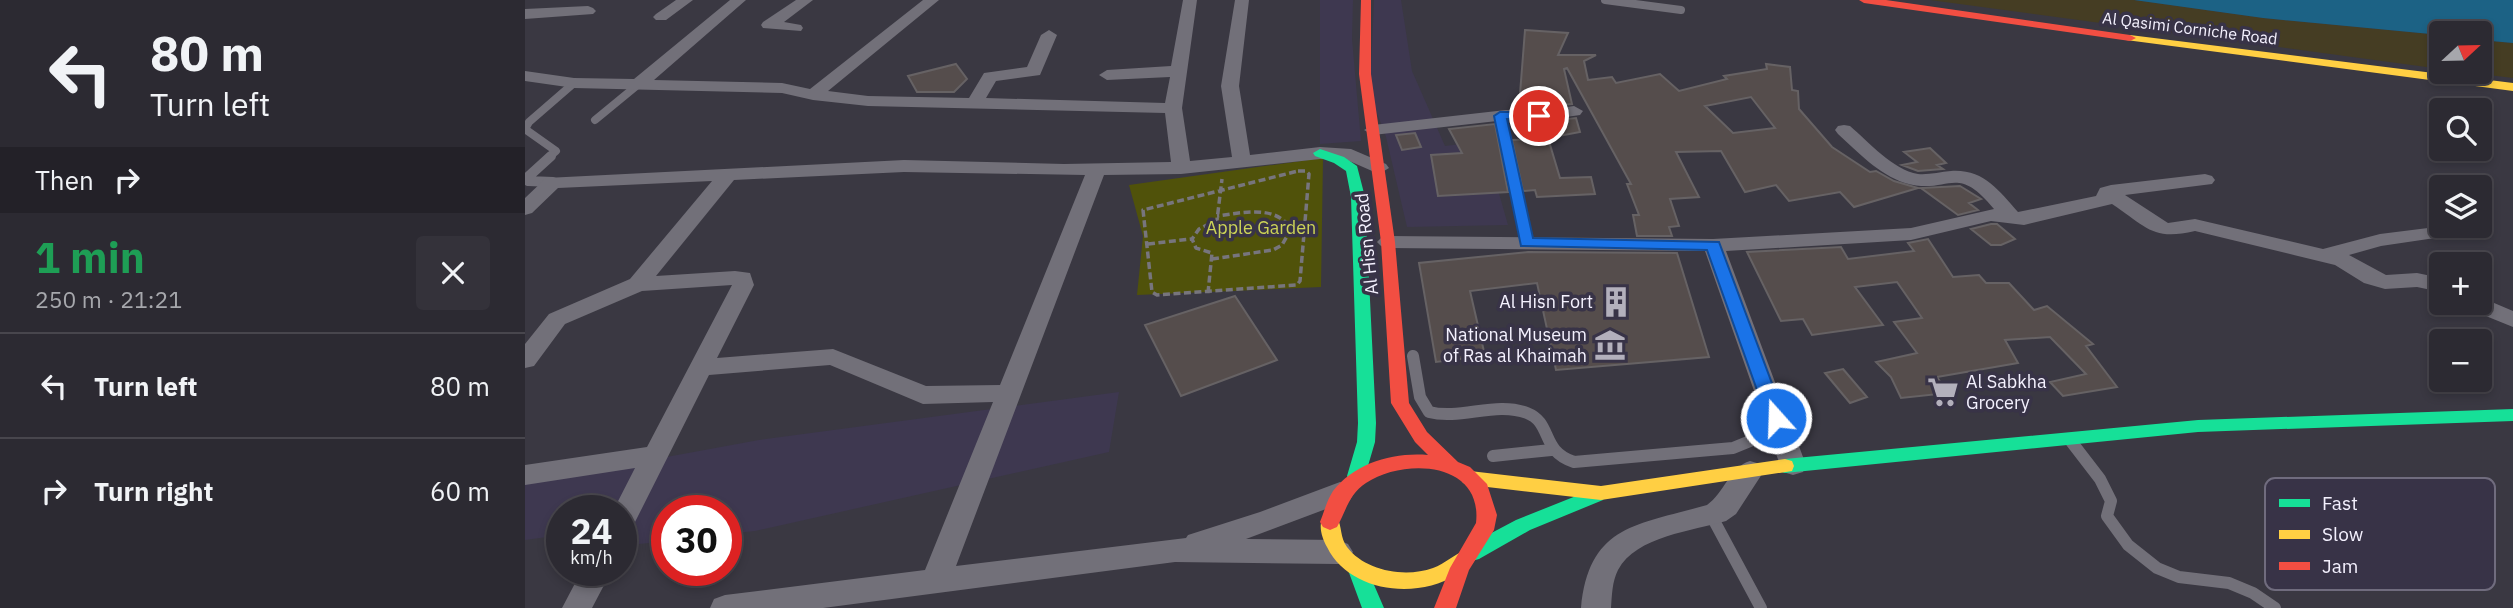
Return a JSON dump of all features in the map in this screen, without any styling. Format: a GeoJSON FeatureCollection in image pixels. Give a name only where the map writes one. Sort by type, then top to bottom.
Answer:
{"type":"FeatureCollection","features":[{"type":"Feature","properties":{"kind":"street"},"geometry":{"type":"LineString","coordinates":[[525,8],[537,0]]}},
{"type":"Feature","properties":{"kind":"street"},"geometry":{"type":"LineString","coordinates":[[661,17],[686,0]]}},
{"type":"Feature","properties":{"kind":"street"},"geometry":{"type":"LineString","coordinates":[[640,83],[740,0]]}},
{"type":"Feature","properties":{"kind":"street"},"geometry":{"type":"LineString","coordinates":[[795,28],[769,25],[806,0]]}},
{"type":"Feature","properties":{"kind":"street"},"geometry":{"type":"LineString","coordinates":[[813,95],[932,0]]}},
{"type":"Feature","properties":{"kind":"street"},"geometry":{"type":"LineString","coordinates":[[1181,168],[1173,108],[1190,0]]}},
{"type":"Feature","properties":{"kind":"street"},"geometry":{"type":"LineString","coordinates":[[1234,162],[1230,86],[1242,0]]}},
{"type":"Feature","properties":{"kind":"street","name":"Al Hisn Road"},"geometry":{"type":"LineString","coordinates":[[1366,0],[1365,74],[1388,242],[1400,403],[1408,423],[1422,442],[1451,466]]}},
{"type":"Feature","properties":{"kind":"street","name":"Al Qasimi Corniche Road"},"geometry":{"type":"LineString","coordinates":[[1864,0],[2064,29],[2513,87]]}},
{"type":"Feature","properties":{"kind":"street"},"geometry":{"type":"LineString","coordinates":[[525,14],[588,11]]}},
{"type":"Feature","properties":{"kind":"street"},"geometry":{"type":"LineString","coordinates":[[974,104],[990,76],[1034,71],[1049,35]]}},
{"type":"Feature","properties":{"kind":"street"},"geometry":{"type":"LineString","coordinates":[[1107,75],[1178,71]]}},
{"type":"Feature","properties":{"kind":"street"},"geometry":{"type":"LineString","coordinates":[[525,76],[574,83],[782,88],[813,95],[868,101],[1173,108]]}},
{"type":"Feature","properties":{"kind":"street"},"geometry":{"type":"LineString","coordinates":[[1373,130],[1574,111]]}},
{"type":"Feature","properties":{"kind":"street"},"geometry":{"type":"LineString","coordinates":[[1844,130],[1888,167],[1911,178],[1928,180],[1963,176],[1979,181],[2013,219]]}},
{"type":"Feature","properties":{"kind":"street"},"geometry":{"type":"LineString","coordinates":[[525,209],[553,182],[904,166],[1181,168],[1320,153],[1351,155],[1379,168]]}},
{"type":"Feature","properties":{"kind":"street","name":"Al Hisn Road"},"geometry":{"type":"LineString","coordinates":[[1320,153],[1339,160],[1352,169],[1358,197],[1367,422],[1366,442],[1348,485]]}},
{"type":"Feature","properties":{"kind":"street"},"geometry":{"type":"LineString","coordinates":[[935,581],[1097,169]]}},
{"type":"Feature","properties":{"kind":"street"},"geometry":{"type":"LineString","coordinates":[[638,284],[728,174]]}},
{"type":"Feature","properties":{"kind":"street"},"geometry":{"type":"LineString","coordinates":[[2107,192],[2205,180]]}},
{"type":"Feature","properties":{"kind":"street"},"geometry":{"type":"LineString","coordinates":[[1388,242],[1713,245],[1911,234],[1991,215],[2013,219],[2106,200],[2107,192]]}},
{"type":"Feature","properties":{"kind":"street"},"geometry":{"type":"LineString","coordinates":[[2107,192],[2163,229],[2172,230],[2195,225],[2342,260],[2372,278],[2385,282],[2417,280],[2429,282]]}},
{"type":"Feature","properties":{"kind":"street"},"geometry":{"type":"LineString","coordinates":[[2325,255],[2380,240],[2428,234]]}},
{"type":"Feature","properties":{"kind":"street"},"geometry":{"type":"LineString","coordinates":[[1713,245],[1793,465]]}},
{"type":"Feature","properties":{"kind":"street"},"geometry":{"type":"LineString","coordinates":[[525,360],[557,319],[638,284],[742,278],[743,285],[635,495]]}},
{"type":"Feature","properties":{"kind":"street"},"geometry":{"type":"LineString","coordinates":[[2492,311],[2513,320]]}},
{"type":"Feature","properties":{"kind":"street"},"geometry":{"type":"LineString","coordinates":[[700,368],[833,357],[923,395],[1008,393]]}},
{"type":"Feature","properties":{"kind":"street"},"geometry":{"type":"LineString","coordinates":[[1175,550],[1348,561],[1384,580],[1413,581],[1442,573],[1523,525],[1601,493],[1793,465],[2198,426],[2513,415]]}},
{"type":"Feature","properties":{"kind":"street"},"geometry":{"type":"LineString","coordinates":[[1709,451],[1718,476]]}},
{"type":"Feature","properties":{"kind":"street"},"geometry":{"type":"LineString","coordinates":[[525,475],[656,455]]}},
{"type":"Feature","properties":{"kind":"street"},"geometry":{"type":"LineString","coordinates":[[725,608],[1175,550],[1268,521],[1348,485],[1378,465],[1403,459],[1428,459],[1451,466],[1470,478],[1482,494],[1487,513],[1483,533],[1445,608]]}},
{"type":"Feature","properties":{"kind":"street"},"geometry":{"type":"LineString","coordinates":[[1596,608],[1595,588],[1610,553],[1624,542],[1711,515],[1726,506],[1750,471]]}},
{"type":"Feature","properties":{"kind":"street"},"geometry":{"type":"LineString","coordinates":[[1470,478],[1601,493]]}},
{"type":"Feature","properties":{"kind":"street"},"geometry":{"type":"LineString","coordinates":[[1348,485],[1331,512],[1330,533],[1373,608]]}},
{"type":"Feature","properties":{"kind":"street"},"geometry":{"type":"LineString","coordinates":[[577,608],[589,586]]}},
{"type":"Feature","properties":{"kind":"lane"},"geometry":{"type":"LineString","coordinates":[[1605,0],[1681,10]]}},
{"type":"Feature","properties":{"kind":"lane"},"geometry":{"type":"LineString","coordinates":[[553,182],[528,181],[529,176],[556,151],[525,129],[529,122],[574,83]]}},
{"type":"Feature","properties":{"kind":"lane"},"geometry":{"type":"LineString","coordinates":[[595,120],[640,83]]}},
{"type":"Feature","properties":{"kind":"lane"},"geometry":{"type":"LineString","coordinates":[[1500,116],[1526,242]]}},
{"type":"Feature","properties":{"kind":"lane"},"geometry":{"type":"LineString","coordinates":[[1394,325],[1409,342],[1420,397],[1429,412],[1452,416],[1527,412],[1541,422],[1551,450],[1565,460],[1574,462],[1733,447],[1755,439],[1776,418]]}},
{"type":"Feature","properties":{"kind":"lane"},"geometry":{"type":"LineString","coordinates":[[2068,438],[2100,479],[2111,500],[2107,516],[2117,534],[2144,560],[2178,577],[2236,585],[2275,608]]}},
{"type":"Feature","properties":{"kind":"lane"},"geometry":{"type":"LineString","coordinates":[[1493,456],[1551,450]]}},
{"type":"Feature","properties":{"kind":"lane"},"geometry":{"type":"LineString","coordinates":[[1711,515],[1761,608]]}},
{"type":"Feature","properties":{"kind":"path"},"geometry":{"type":"LineString","coordinates":[[1207,293],[1212,253],[1196,248],[1193,234],[1217,220],[1221,191],[1234,162]]}},
{"type":"Feature","properties":{"kind":"path"},"geometry":{"type":"LineString","coordinates":[[1306,171],[1309,174],[1304,227],[1300,281],[1297,285],[1207,293],[1157,295],[1152,292],[1143,210],[1306,171]]}},
{"type":"Feature","properties":{"kind":"path"},"geometry":{"type":"LineString","coordinates":[[1217,216],[1273,214],[1285,219],[1291,229]]}},
{"type":"Feature","properties":{"kind":"path"},"geometry":{"type":"LineString","coordinates":[[1291,229],[1304,227]]}},
{"type":"Feature","properties":{"kind":"path"},"geometry":{"type":"LineString","coordinates":[[1212,259],[1273,250],[1282,245],[1291,229]]}},
{"type":"Feature","properties":{"kind":"path"},"geometry":{"type":"LineString","coordinates":[[1148,244],[1192,239]]}},
{"type":"Feature","properties":{"kind":"shaded area"},"geometry":{"type":"Polygon","coordinates":[[[1320,0],[1353,0],[1352,39],[1361,141],[1320,144],[1320,0]]]}},
{"type":"Feature","properties":{"kind":"shaded area"},"geometry":{"type":"Polygon","coordinates":[[[1374,0],[1401,0],[1412,71],[1445,146],[1484,141],[1508,225],[1407,227],[1386,137],[1370,94],[1374,0]]]}},
{"type":"Feature","properties":{"kind":"shaded area"},"geometry":{"type":"Polygon","coordinates":[[[1119,392],[1109,452],[742,532],[742,495],[651,495],[651,543],[637,544],[637,495],[546,495],[546,537],[525,540],[525,483],[759,440],[1119,392]]]}},
{"type":"Feature","properties":{"kind":"green space","name":"Apple Garden"},"geometry":{"type":"Polygon","coordinates":[[[1323,158],[1321,287],[1137,295],[1143,236],[1129,185],[1323,158]]]}},
{"type":"Feature","properties":{"kind":"sand"},"geometry":{"type":"Polygon","coordinates":[[[1930,0],[2134,0],[2263,18],[2429,34],[2429,67],[1930,0]]]}},
{"type":"Feature","properties":{"kind":"sand"},"geometry":{"type":"Polygon","coordinates":[[[2492,41],[2513,43],[2513,78],[2492,75],[2492,41]]]}},
{"type":"Feature","properties":{"kind":"water"},"geometry":{"type":"Polygon","coordinates":[[[2134,0],[2513,0],[2513,43],[2492,41],[2492,21],[2429,21],[2429,34],[2263,18],[2134,0]]]}},
{"type":"Feature","properties":{"kind":"building"},"geometry":{"type":"Polygon","coordinates":[[[1525,30],[1568,33],[1558,55],[1596,55],[1584,61],[1588,80],[1612,77],[1616,83],[1660,74],[1679,91],[1727,79],[1724,76],[1767,69],[1766,64],[1790,67],[1792,90],[1798,91],[1799,109],[1832,147],[1870,172],[1876,171],[1894,181],[1918,188],[1854,207],[1840,192],[1789,201],[1776,185],[1745,192],[1721,151],[1676,152],[1699,197],[1670,199],[1679,226],[1669,227],[1672,236],[1637,236],[1633,215],[1639,215],[1627,184],[1631,184],[1567,68],[1564,69],[1572,104],[1526,108],[1520,94],[1525,30]],[[1751,97],[1705,106],[1733,133],[1775,128],[1751,97]]]}},
{"type":"Feature","properties":{"kind":"building"},"geometry":{"type":"Polygon","coordinates":[[[956,64],[967,79],[954,92],[917,92],[908,76],[956,64]]]}},
{"type":"Feature","properties":{"kind":"building"},"geometry":{"type":"Polygon","coordinates":[[[1576,118],[1580,132],[1548,138],[1560,178],[1591,177],[1595,194],[1537,197],[1535,190],[1523,191],[1512,140],[1538,139],[1532,123],[1576,118]]]}},
{"type":"Feature","properties":{"kind":"building"},"geometry":{"type":"Polygon","coordinates":[[[1495,124],[1508,192],[1438,196],[1431,155],[1462,153],[1449,129],[1495,124]]]}},
{"type":"Feature","properties":{"kind":"building"},"geometry":{"type":"Polygon","coordinates":[[[1415,133],[1421,147],[1402,150],[1396,135],[1415,133]]]}},
{"type":"Feature","properties":{"kind":"building"},"geometry":{"type":"Polygon","coordinates":[[[1930,148],[1946,163],[1937,165],[1943,169],[1918,171],[1902,165],[1917,162],[1904,152],[1930,148]]]}},
{"type":"Feature","properties":{"kind":"building"},"geometry":{"type":"Polygon","coordinates":[[[1960,186],[1981,199],[1969,203],[1978,210],[1958,215],[1921,188],[1960,186]]]}},
{"type":"Feature","properties":{"kind":"building"},"geometry":{"type":"Polygon","coordinates":[[[1997,224],[2015,239],[2001,245],[1991,245],[1971,229],[1997,224]]]}},
{"type":"Feature","properties":{"kind":"building"},"geometry":{"type":"Polygon","coordinates":[[[1928,239],[1953,277],[1979,275],[1986,283],[2009,283],[2034,310],[2047,306],[2093,344],[2086,346],[2117,387],[2063,396],[2050,382],[2086,374],[2050,337],[2005,340],[2018,363],[1937,377],[1948,393],[1901,398],[1891,377],[1876,362],[1917,353],[1894,322],[1922,318],[1897,282],[1855,287],[1883,325],[1812,335],[1803,319],[1781,321],[1747,252],[1841,247],[1848,259],[1914,251],[1908,243],[1928,239]]]}},
{"type":"Feature","properties":{"kind":"building","name":"Al Hisn Fort"},"geometry":{"type":"Polygon","coordinates":[[[1528,252],[1677,253],[1709,357],[1556,370],[1537,283],[1470,291],[1485,356],[1436,362],[1419,263],[1528,252]]]}},
{"type":"Feature","properties":{"kind":"building"},"geometry":{"type":"Polygon","coordinates":[[[1235,296],[1277,360],[1181,396],[1145,325],[1235,296]]]}},
{"type":"Feature","properties":{"kind":"building"},"geometry":{"type":"Polygon","coordinates":[[[1843,369],[1867,397],[1850,403],[1825,373],[1843,369]]]}},
{"type":"Feature","properties":{"kind":"traffic: fast"},"geometry":{"type":"LineString","coordinates":[[1320,153],[1339,160],[1352,169],[1358,197],[1367,423],[1366,442],[1356,476]]}},
{"type":"Feature","properties":{"kind":"traffic: fast"},"geometry":{"type":"LineString","coordinates":[[1785,466],[2198,426],[2513,415]]}},
{"type":"Feature","properties":{"kind":"traffic: fast"},"geometry":{"type":"LineString","coordinates":[[1472,553],[1523,525],[1596,495]]}},
{"type":"Feature","properties":{"kind":"traffic: fast"},"geometry":{"type":"LineString","coordinates":[[1358,570],[1373,608]]}},
{"type":"Feature","properties":{"kind":"traffic: slow"},"geometry":{"type":"LineString","coordinates":[[2130,38],[2513,87]]}},
{"type":"Feature","properties":{"kind":"traffic: slow"},"geometry":{"type":"LineString","coordinates":[[1470,478],[1601,493],[1785,466]]}},
{"type":"Feature","properties":{"kind":"traffic: slow"},"geometry":{"type":"LineString","coordinates":[[1330,522],[1332,539],[1339,552],[1364,572],[1380,577],[1396,580],[1433,577],[1466,558]]}},
{"type":"Feature","properties":{"kind":"traffic: jam"},"geometry":{"type":"LineString","coordinates":[[1366,0],[1365,74],[1388,242],[1400,403],[1421,437],[1450,465]]}},
{"type":"Feature","properties":{"kind":"traffic: jam"},"geometry":{"type":"LineString","coordinates":[[1864,0],[2130,38]]}},
{"type":"Feature","properties":{"kind":"traffic: jam"},"geometry":{"type":"LineString","coordinates":[[1330,522],[1339,497],[1358,478],[1383,466],[1412,460],[1439,462],[1463,472],[1480,489],[1487,515],[1486,523],[1481,536],[1460,568],[1445,608]]}},
{"type":"Feature","properties":{"kind":"place","name":"Al Hisn Fort"},"geometry":{"type":"Point","coordinates":[1616,302]}},
{"type":"Feature","properties":{"kind":"place","name":"National Museum of Ras al Khaimah"},"geometry":{"type":"Point","coordinates":[1610,345]}},
{"type":"Feature","properties":{"kind":"place","name":"Al Sabkha Grocery"},"geometry":{"type":"Point","coordinates":[1943,392]}},
{"type":"Feature","properties":{"kind":"route"},"geometry":{"type":"LineString","coordinates":[[1539,116],[1500,116],[1505,151],[1526,242],[1713,245],[1776,418]]}}]}
